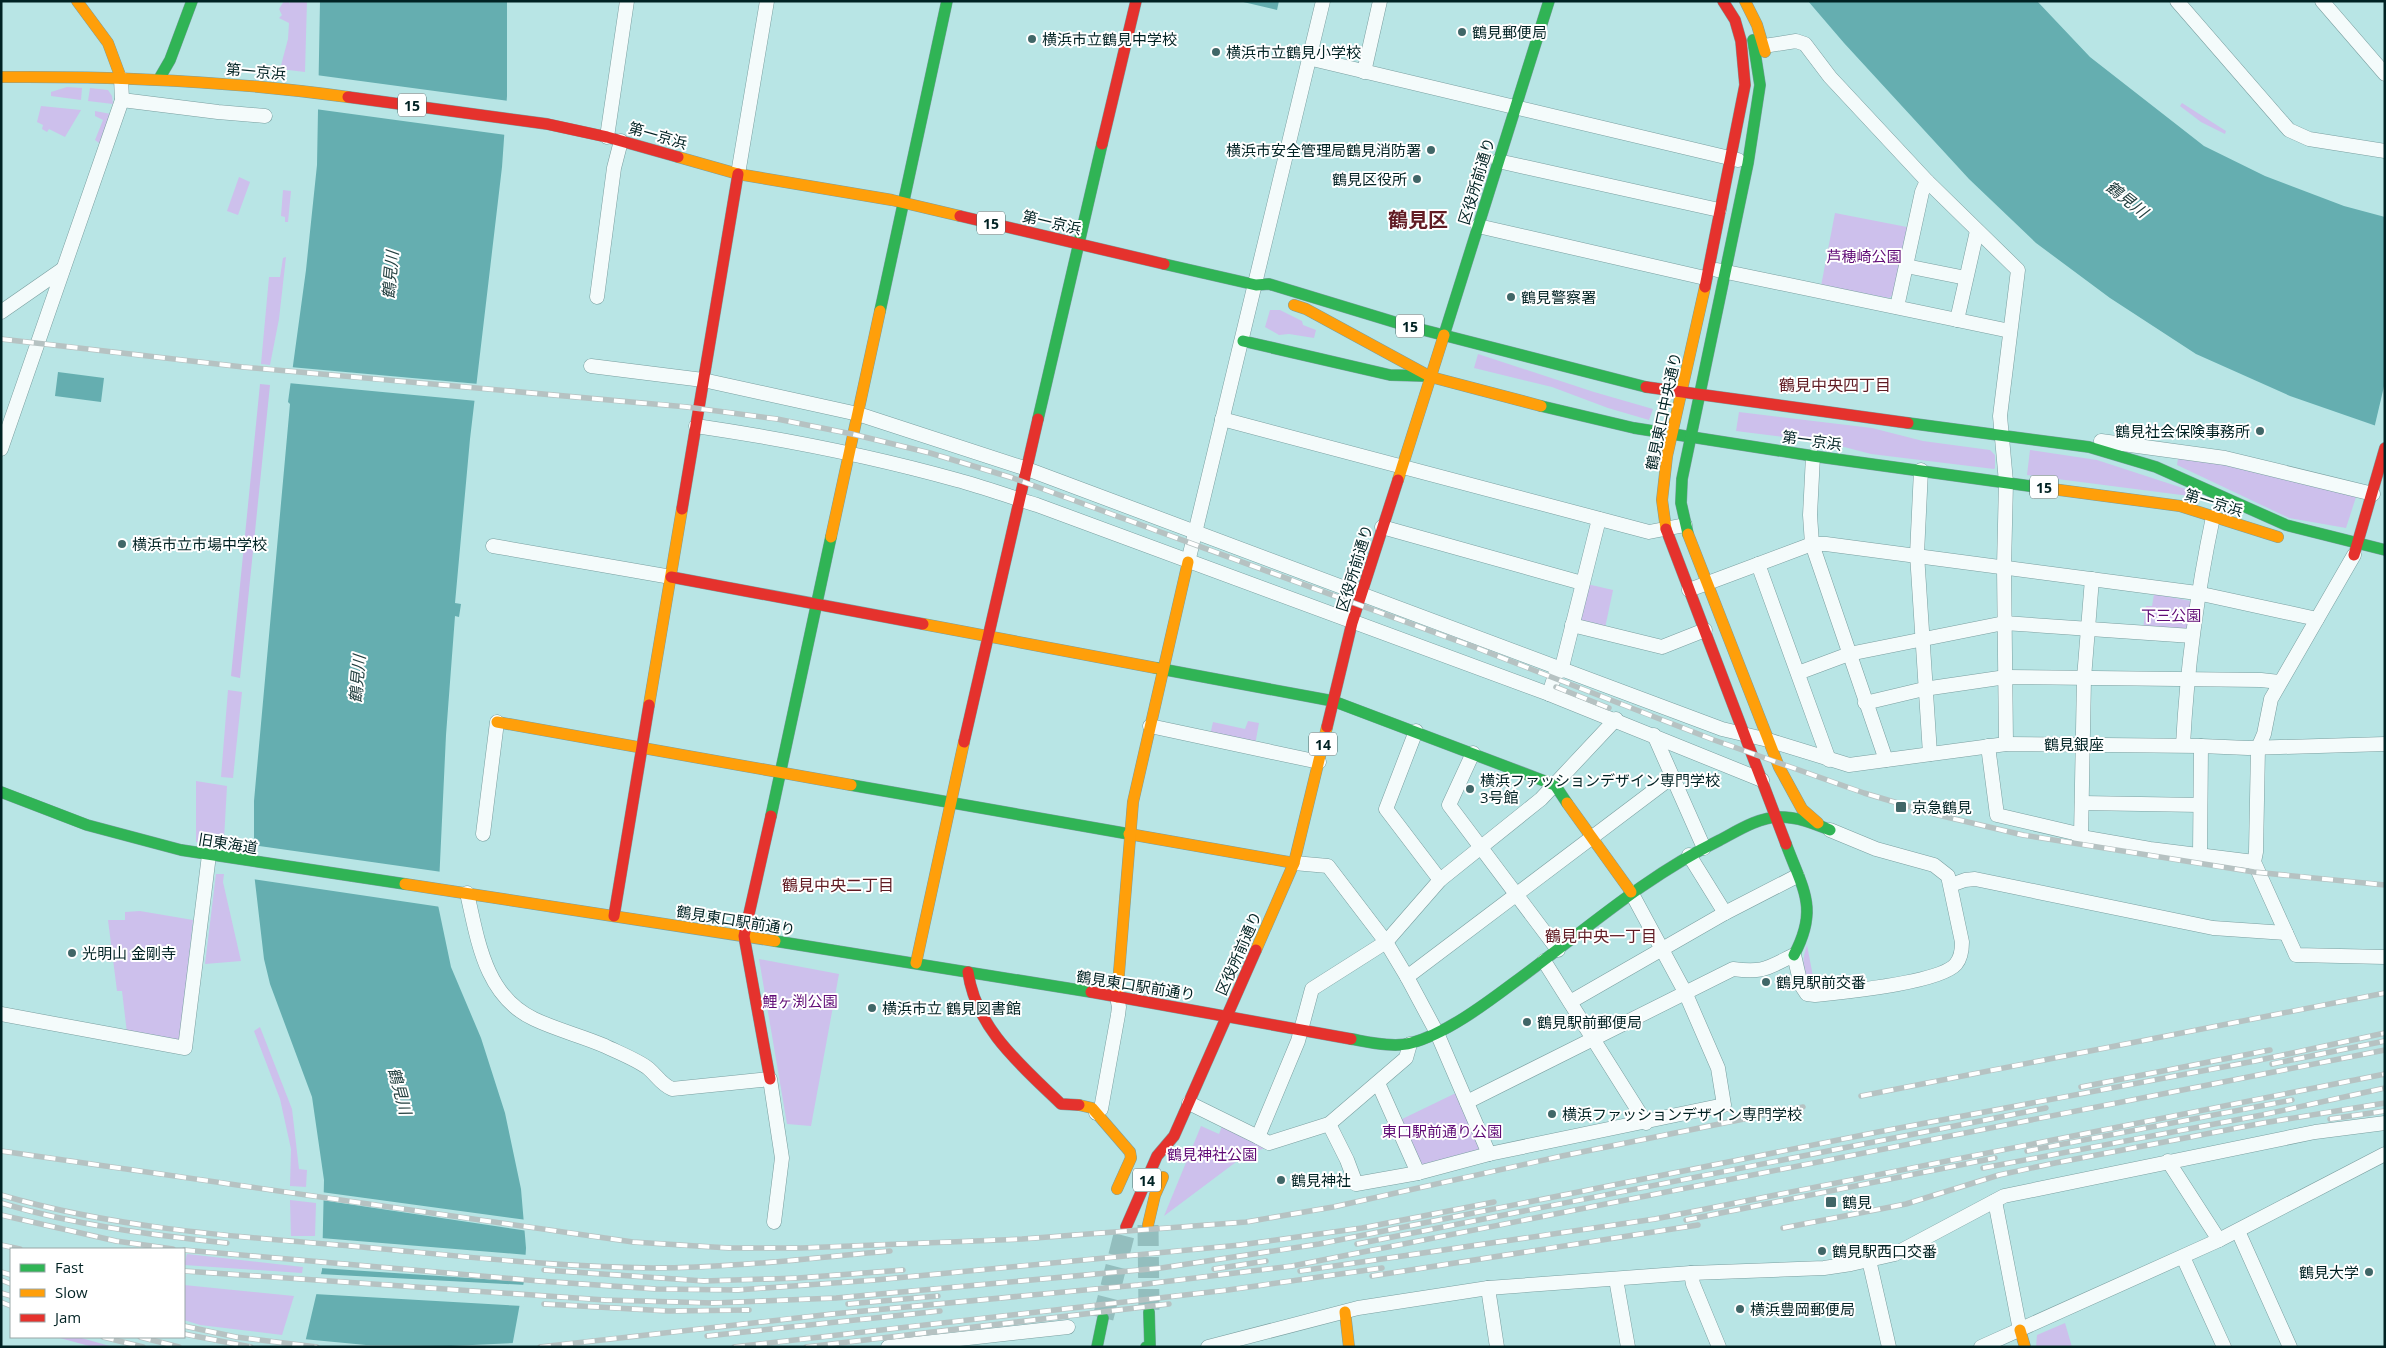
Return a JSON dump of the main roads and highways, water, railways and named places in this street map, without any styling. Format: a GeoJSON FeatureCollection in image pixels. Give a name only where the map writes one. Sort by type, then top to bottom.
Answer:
{"type":"FeatureCollection","features":[{"type":"Feature","properties":{"kind":"main road"},"geometry":{"type":"LineString","coordinates":[[77,1],[108,43],[121,78]]}},
{"type":"Feature","properties":{"kind":"main road"},"geometry":{"type":"LineString","coordinates":[[770,1079],[744,936],[946,1]]}},
{"type":"Feature","properties":{"kind":"main road"},"geometry":{"type":"LineString","coordinates":[[916,963],[950,801],[1136,1]]}},
{"type":"Feature","properties":{"kind":"main road","name":"区役所前通り"},"geometry":{"type":"LineString","coordinates":[[1126,1227],[1158,1156],[1174,1136],[1294,863],[1352,623],[1548,1]]}},
{"type":"Feature","properties":{"kind":"main road","name":"鶴見東口中央通り"},"geometry":{"type":"LineString","coordinates":[[1723,1],[1735,22],[1746,56],[1744,85],[1682,393],[1671,433],[1662,500],[1666,529],[1777,816],[1810,912],[1806,931],[1794,955]]}},
{"type":"Feature","properties":{"kind":"main road"},"geometry":{"type":"LineString","coordinates":[[1734,1],[1746,22],[1753,41],[1760,85]]}},
{"type":"Feature","properties":{"kind":"main road"},"geometry":{"type":"LineString","coordinates":[[1745,1],[1764,46],[1765,68],[1760,85],[1748,163],[1682,479],[1681,503],[1685,525],[1706,583],[1779,767],[1802,809],[1811,819],[1830,830],[1799,818],[1777,816],[1783,800],[1784,787],[1779,767]]}},
{"type":"Feature","properties":{"kind":"main road"},"geometry":{"type":"LineString","coordinates":[[159,79],[170,60],[189,2]]}},
{"type":"Feature","properties":{"kind":"main road","name":"第一京浜"},"geometry":{"type":"LineString","coordinates":[[1,69],[42,75]]}},
{"type":"Feature","properties":{"kind":"main road","name":"第一京浜"},"geometry":{"type":"LineString","coordinates":[[1,77],[42,75],[159,79],[276,87],[547,124],[614,139],[738,174],[902,202],[1256,285],[1269,284],[1444,335],[1622,381],[1699,396],[2089,447],[2156,468],[2207,488],[2264,517],[2310,532],[2358,552]]}},
{"type":"Feature","properties":{"kind":"main road"},"geometry":{"type":"LineString","coordinates":[[614,916],[738,174]]}},
{"type":"Feature","properties":{"kind":"main road"},"geometry":{"type":"LineString","coordinates":[[1256,285],[1266,296]]}},
{"type":"Feature","properties":{"kind":"main road","name":"第一京浜"},"geometry":{"type":"LineString","coordinates":[[1282,301],[1306,309],[1431,377],[1506,398],[1634,428],[1813,456],[2180,506],[2289,539]]}},
{"type":"Feature","properties":{"kind":"main road","name":"15"},"geometry":{"type":"LineString","coordinates":[[1242,341],[1390,375],[1431,377]]}},
{"type":"Feature","properties":{"kind":"main road"},"geometry":{"type":"LineString","coordinates":[[2358,552],[2385,448]]}},
{"type":"Feature","properties":{"kind":"main road","name":"第一京浜"},"geometry":{"type":"LineString","coordinates":[[2340,552],[2385,550]]}},
{"type":"Feature","properties":{"kind":"main road"},"geometry":{"type":"LineString","coordinates":[[1117,997],[1133,802],[1188,562]]}},
{"type":"Feature","properties":{"kind":"main road"},"geometry":{"type":"LineString","coordinates":[[671,577],[1333,701],[1555,785],[1630,892]]}},
{"type":"Feature","properties":{"kind":"main road"},"geometry":{"type":"LineString","coordinates":[[497,722],[1131,832],[1294,863]]}},
{"type":"Feature","properties":{"kind":"main road","name":"旧東海道"},"geometry":{"type":"LineString","coordinates":[[1,792],[87,825],[182,850],[462,893]]}},
{"type":"Feature","properties":{"kind":"main road","name":"鶴見東口駅前通り"},"geometry":{"type":"LineString","coordinates":[[462,893],[916,963],[1227,1015],[1372,1043],[1410,1044],[1437,1032],[1493,998],[1544,961],[1630,892],[1690,855],[1750,825],[1777,816]]}},
{"type":"Feature","properties":{"kind":"main road"},"geometry":{"type":"LineString","coordinates":[[968,972],[968,984],[979,1013],[1020,1062],[1061,1104],[1088,1106],[1131,1155],[1117,1189]]}},
{"type":"Feature","properties":{"kind":"main road","name":"区役所前通り"},"geometry":{"type":"LineString","coordinates":[[1148,1225],[1155,1195],[1170,1163],[1174,1136]]}},
{"type":"Feature","properties":{"kind":"main road"},"geometry":{"type":"LineString","coordinates":[[1149,1312],[1149,1346]]}},
{"type":"Feature","properties":{"kind":"main road"},"geometry":{"type":"LineString","coordinates":[[1345,1312],[1350,1347]]}},
{"type":"Feature","properties":{"kind":"main road"},"geometry":{"type":"LineString","coordinates":[[1097,1347],[1103,1318]]}},
{"type":"Feature","properties":{"kind":"main road"},"geometry":{"type":"LineString","coordinates":[[2020,1330],[2025,1347]]}},
{"type":"Feature","properties":{"kind":"water","name":"鶴見川"},"geometry":{"type":"Polygon","coordinates":[[[320,1],[507,1],[507,96],[502,167],[470,439],[455,603],[461,604],[459,617],[455,616],[446,735],[438,905],[451,967],[481,1038],[505,1113],[521,1189],[526,1248],[524,1281],[512,1347],[304,1347],[322,1270],[324,1180],[312,1097],[270,984],[264,959],[254,873],[254,801],[290,404],[288,402],[306,270],[317,165],[320,1]]]}},
{"type":"Feature","properties":{"kind":"water"},"geometry":{"type":"Polygon","coordinates":[[[1239,1],[1279,1],[1277,10],[1239,1]]]}},
{"type":"Feature","properties":{"kind":"water","name":"鶴見川"},"geometry":{"type":"Polygon","coordinates":[[[1808,1],[2037,1],[2090,57],[2204,146],[2265,176],[2344,206],[2385,217],[2385,429],[2290,396],[2196,354],[2110,298],[2036,243],[1969,179],[1808,1]]]}},
{"type":"Feature","properties":{"kind":"water"},"geometry":{"type":"Polygon","coordinates":[[[58,372],[104,378],[101,402],[55,396],[58,372]]]}},
{"type":"Feature","properties":{"kind":"tunnel"},"geometry":{"type":"LineString","coordinates":[[1148,1225],[1149,1312]]}},
{"type":"Feature","properties":{"kind":"tunnel"},"geometry":{"type":"LineString","coordinates":[[1103,1318],[1126,1227]]}},
{"type":"Feature","properties":{"kind":"railway"},"geometry":{"type":"LineString","coordinates":[[1,339],[243,367],[687,407],[777,419],[852,434],[930,453],[1013,478],[1474,647],[1714,740],[1864,793],[1938,815],[2023,835],[2254,872],[2385,885]]}},
{"type":"Feature","properties":{"kind":"railway"},"geometry":{"type":"LineString","coordinates":[[1556,687],[1609,708]]}},
{"type":"Feature","properties":{"kind":"railway"},"geometry":{"type":"LineString","coordinates":[[1861,1096],[2385,993]]}},
{"type":"Feature","properties":{"kind":"railway"},"geometry":{"type":"LineString","coordinates":[[185,1271],[605,1300],[713,1303],[836,1298],[1161,1268],[1319,1244],[1878,1132],[2255,1061],[2385,1033]]}},
{"type":"Feature","properties":{"kind":"railway"},"geometry":{"type":"LineString","coordinates":[[2272,1064],[2385,1041]]}},
{"type":"Feature","properties":{"kind":"railway"},"geometry":{"type":"LineString","coordinates":[[2081,1087],[2270,1050]]}},
{"type":"Feature","properties":{"kind":"railway"},"geometry":{"type":"LineString","coordinates":[[540,1347],[832,1314],[1138,1285],[1292,1266],[2385,1050]]}},
{"type":"Feature","properties":{"kind":"railway"},"geometry":{"type":"LineString","coordinates":[[1300,1271],[1655,1219],[2385,1074]]}},
{"type":"Feature","properties":{"kind":"railway"},"geometry":{"type":"LineString","coordinates":[[1983,1168],[2262,1115],[2385,1088]]}},
{"type":"Feature","properties":{"kind":"railway"},"geometry":{"type":"LineString","coordinates":[[2027,1151],[2292,1100]]}},
{"type":"Feature","properties":{"kind":"railway"},"geometry":{"type":"LineString","coordinates":[[1783,1228],[1906,1204],[1999,1175],[2055,1163],[2263,1123],[2385,1103]]}},
{"type":"Feature","properties":{"kind":"railway"},"geometry":{"type":"LineString","coordinates":[[1,1151],[633,1242],[729,1248],[801,1248],[1022,1239],[1246,1222],[1333,1207],[1562,1156],[1803,1107]]}},
{"type":"Feature","properties":{"kind":"railway"},"geometry":{"type":"LineString","coordinates":[[1357,1244],[2046,1108]]}},
{"type":"Feature","properties":{"kind":"railway"},"geometry":{"type":"LineString","coordinates":[[2330,1119],[2385,1111]]}},
{"type":"Feature","properties":{"kind":"railway"},"geometry":{"type":"LineString","coordinates":[[1686,1220],[1995,1158]]}},
{"type":"Feature","properties":{"kind":"railway"},"geometry":{"type":"LineString","coordinates":[[1,1195],[84,1215],[168,1229],[496,1260],[574,1265],[683,1268],[890,1251]]}},
{"type":"Feature","properties":{"kind":"railway"},"geometry":{"type":"LineString","coordinates":[[185,1250],[539,1281],[656,1289],[738,1290],[875,1280],[1240,1245],[1362,1228],[1494,1202]]}},
{"type":"Feature","properties":{"kind":"railway"},"geometry":{"type":"LineString","coordinates":[[1,1203],[29,1211],[113,1228],[227,1243]]}},
{"type":"Feature","properties":{"kind":"railway"},"geometry":{"type":"LineString","coordinates":[[1,1215],[116,1241],[166,1248]]}},
{"type":"Feature","properties":{"kind":"railway"},"geometry":{"type":"LineString","coordinates":[[1372,1276],[1698,1225]]}},
{"type":"Feature","properties":{"kind":"railway"},"geometry":{"type":"LineString","coordinates":[[1,1245],[15,1248]]}},
{"type":"Feature","properties":{"kind":"railway"},"geometry":{"type":"LineString","coordinates":[[1214,1269],[1266,1261]]}},
{"type":"Feature","properties":{"kind":"railway"},"geometry":{"type":"LineString","coordinates":[[734,1347],[1228,1290],[1382,1268]]}},
{"type":"Feature","properties":{"kind":"railway"},"geometry":{"type":"LineString","coordinates":[[544,1270],[704,1281],[798,1278],[903,1270]]}},
{"type":"Feature","properties":{"kind":"railway"},"geometry":{"type":"LineString","coordinates":[[1,1272],[10,1275]]}},
{"type":"Feature","properties":{"kind":"railway"},"geometry":{"type":"LineString","coordinates":[[1,1280],[10,1284]]}},
{"type":"Feature","properties":{"kind":"railway"},"geometry":{"type":"LineString","coordinates":[[1,1293],[10,1296]]}},
{"type":"Feature","properties":{"kind":"railway"},"geometry":{"type":"LineString","coordinates":[[848,1304],[938,1296]]}},
{"type":"Feature","properties":{"kind":"railway"},"geometry":{"type":"LineString","coordinates":[[1,1302],[10,1306]]}},
{"type":"Feature","properties":{"kind":"railway"},"geometry":{"type":"LineString","coordinates":[[544,1304],[668,1311],[749,1310]]}},
{"type":"Feature","properties":{"kind":"railway"},"geometry":{"type":"LineString","coordinates":[[806,1347],[1169,1304]]}},
{"type":"Feature","properties":{"kind":"railway"},"geometry":{"type":"LineString","coordinates":[[707,1336],[940,1311]]}},
{"type":"Feature","properties":{"kind":"railway"},"geometry":{"type":"LineString","coordinates":[[185,1326],[236,1337],[317,1347]]}},
{"type":"Feature","properties":{"kind":"railway"},"geometry":{"type":"LineString","coordinates":[[185,1334],[251,1347]]}},
{"type":"Feature","properties":{"kind":"railway"},"geometry":{"type":"LineString","coordinates":[[107,1338],[143,1347]]}},
{"type":"Feature","properties":{"kind":"railway"},"geometry":{"type":"LineString","coordinates":[[144,1338],[179,1347]]}},
{"type":"Feature","properties":{"kind":"place","name":"鶴見郵便局"},"geometry":{"type":"Point","coordinates":[1462,32]}},
{"type":"Feature","properties":{"kind":"place","name":"横浜市立鶴見中学校"},"geometry":{"type":"Point","coordinates":[1032,39]}},
{"type":"Feature","properties":{"kind":"place","name":"横浜市立鶴見小学校"},"geometry":{"type":"Point","coordinates":[1216,52]}},
{"type":"Feature","properties":{"kind":"place","name":"横浜市安全管理局鶴見消防署"},"geometry":{"type":"Point","coordinates":[1431,150]}},
{"type":"Feature","properties":{"kind":"place","name":"鶴見区役所"},"geometry":{"type":"Point","coordinates":[1417,179]}},
{"type":"Feature","properties":{"kind":"place","name":"鶴見警察署"},"geometry":{"type":"Point","coordinates":[1511,297]}},
{"type":"Feature","properties":{"kind":"place","name":"鶴見社会保険事務所"},"geometry":{"type":"Point","coordinates":[2260,431]}},
{"type":"Feature","properties":{"kind":"place","name":"横浜市立市場中学校"},"geometry":{"type":"Point","coordinates":[122,544]}},
{"type":"Feature","properties":{"kind":"place","name":"横浜ファッションデザイン専門学校 3号館"},"geometry":{"type":"Point","coordinates":[1470,789]}},
{"type":"Feature","properties":{"kind":"place","name":"京急鶴見"},"geometry":{"type":"Point","coordinates":[1901,807]}},
{"type":"Feature","properties":{"kind":"place","name":"光明山 金剛寺"},"geometry":{"type":"Point","coordinates":[72,953]}},
{"type":"Feature","properties":{"kind":"place","name":"鶴見駅前交番"},"geometry":{"type":"Point","coordinates":[1766,982]}},
{"type":"Feature","properties":{"kind":"place","name":"横浜市立 鶴見図書館"},"geometry":{"type":"Point","coordinates":[872,1008]}},
{"type":"Feature","properties":{"kind":"place","name":"鶴見駅前郵便局"},"geometry":{"type":"Point","coordinates":[1527,1022]}},
{"type":"Feature","properties":{"kind":"place","name":"横浜ファッションデザイン専門学校"},"geometry":{"type":"Point","coordinates":[1552,1114]}},
{"type":"Feature","properties":{"kind":"place","name":"鶴見神社"},"geometry":{"type":"Point","coordinates":[1281,1180]}},
{"type":"Feature","properties":{"kind":"place","name":"鶴見"},"geometry":{"type":"Point","coordinates":[1831,1202]}},
{"type":"Feature","properties":{"kind":"place","name":"鶴見駅西口交番"},"geometry":{"type":"Point","coordinates":[1822,1251]}},
{"type":"Feature","properties":{"kind":"place","name":"鶴見大学"},"geometry":{"type":"Point","coordinates":[2369,1272]}},
{"type":"Feature","properties":{"kind":"place","name":"横浜豊岡郵便局"},"geometry":{"type":"Point","coordinates":[1740,1309]}},
{"type":"Feature","properties":{"kind":"district","name":"鶴見区"},"geometry":{"type":"Point","coordinates":[1418,219]}},
{"type":"Feature","properties":{"kind":"district","name":"鶴見中央四丁目"},"geometry":{"type":"Point","coordinates":[1835,385]}},
{"type":"Feature","properties":{"kind":"district","name":"鶴見中央二丁目"},"geometry":{"type":"Point","coordinates":[838,885]}},
{"type":"Feature","properties":{"kind":"district","name":"鶴見中央一丁目"},"geometry":{"type":"Point","coordinates":[1601,936]}},
{"type":"Feature","properties":{"kind":"park label","name":"芦穂崎公園"},"geometry":{"type":"Point","coordinates":[1864,256]}},
{"type":"Feature","properties":{"kind":"park label","name":"下三公園"},"geometry":{"type":"Point","coordinates":[2171,615]}},
{"type":"Feature","properties":{"kind":"park label","name":"鯉ヶ渕公園"},"geometry":{"type":"Point","coordinates":[800,1001]}},
{"type":"Feature","properties":{"kind":"park label","name":"東口駅前通り公園"},"geometry":{"type":"Point","coordinates":[1442,1131]}},
{"type":"Feature","properties":{"kind":"park label","name":"鶴見神社公園"},"geometry":{"type":"Point","coordinates":[1212,1154]}}]}
